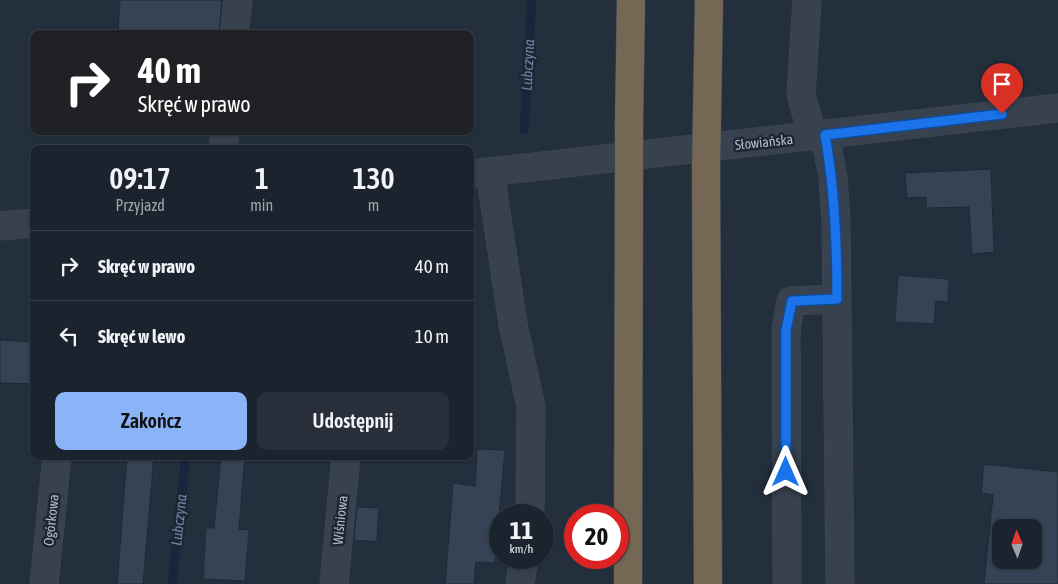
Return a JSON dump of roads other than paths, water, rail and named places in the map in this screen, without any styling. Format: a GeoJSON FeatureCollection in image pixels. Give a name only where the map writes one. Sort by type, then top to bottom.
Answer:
{"type":"FeatureCollection","features":[{"type":"Feature","properties":{"kind":"highway"},"geometry":{"type":"LineString","coordinates":[[628,584],[631,0]]}},
{"type":"Feature","properties":{"kind":"highway"},"geometry":{"type":"LineString","coordinates":[[708,584],[706,169],[709,0]]}},
{"type":"Feature","properties":{"kind":"street"},"geometry":{"type":"LineString","coordinates":[[234,30],[238,0]]}},
{"type":"Feature","properties":{"kind":"street"},"geometry":{"type":"LineString","coordinates":[[806,0],[801,95],[819,136],[833,178],[836,221],[840,584]]}},
{"type":"Feature","properties":{"kind":"street","name":"Słowiańska"},"geometry":{"type":"LineString","coordinates":[[480,173],[1058,108]]}},
{"type":"Feature","properties":{"kind":"street"},"geometry":{"type":"LineString","coordinates":[[480,173],[531,407],[530,504]]}},
{"type":"Feature","properties":{"kind":"street"},"geometry":{"type":"LineString","coordinates":[[0,226],[30,222]]}},
{"type":"Feature","properties":{"kind":"street"},"geometry":{"type":"LineString","coordinates":[[787,584],[786,330],[792,301],[837,299]]}},
{"type":"Feature","properties":{"kind":"street","name":"Ogórkowa"},"geometry":{"type":"LineString","coordinates":[[44,584],[57,460]]}},
{"type":"Feature","properties":{"kind":"street","name":"Wiśniowa"},"geometry":{"type":"LineString","coordinates":[[334,584],[346,460]]}},
{"type":"Feature","properties":{"kind":"street"},"geometry":{"type":"LineString","coordinates":[[520,584],[522,569]]}},
{"type":"Feature","properties":{"kind":"waterway","name":"Lubczyna"},"geometry":{"type":"LineString","coordinates":[[524,130],[532,0]]}},
{"type":"Feature","properties":{"kind":"waterway","name":"Lubczyna"},"geometry":{"type":"LineString","coordinates":[[172,584],[186,460]]}}]}
